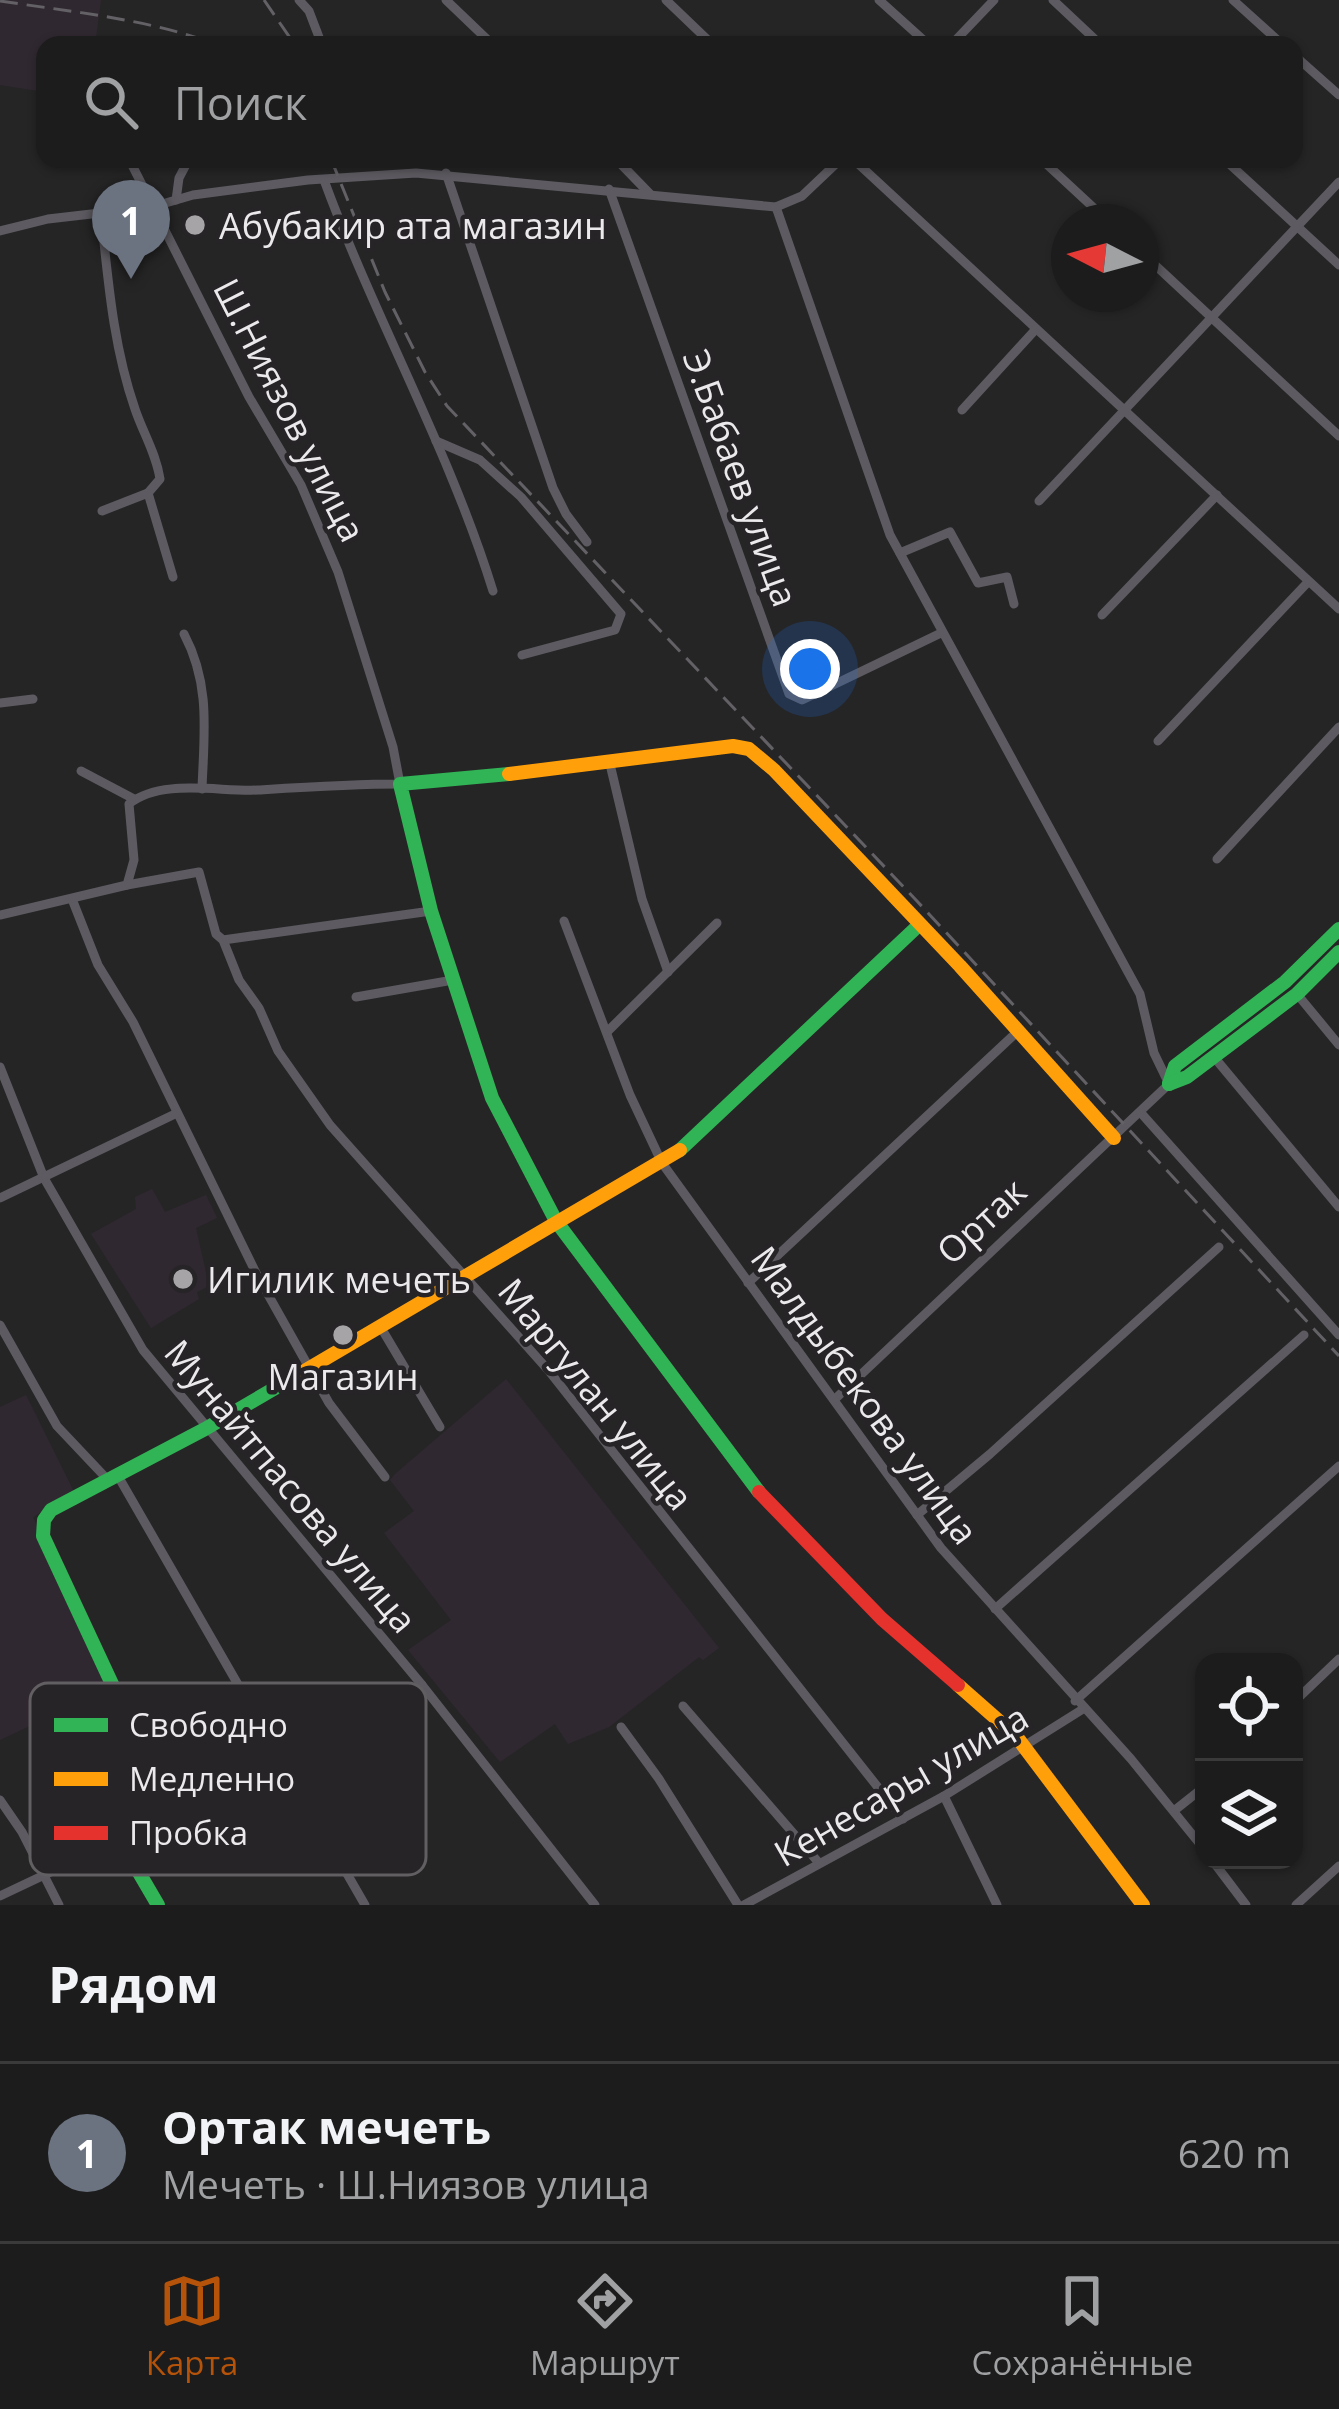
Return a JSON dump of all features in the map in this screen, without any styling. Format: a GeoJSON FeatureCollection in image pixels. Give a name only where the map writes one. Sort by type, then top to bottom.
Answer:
{"type":"FeatureCollection","features":[{"type":"Feature","properties":{"kind":"street"},"geometry":{"type":"LineString","coordinates":[[446,0],[484,36]]}},
{"type":"Feature","properties":{"kind":"street"},"geometry":{"type":"LineString","coordinates":[[665,0],[703,36]]}},
{"type":"Feature","properties":{"kind":"street"},"geometry":{"type":"LineString","coordinates":[[879,0],[919,36]]}},
{"type":"Feature","properties":{"kind":"street"},"geometry":{"type":"LineString","coordinates":[[960,36],[994,0]]}},
{"type":"Feature","properties":{"kind":"street"},"geometry":{"type":"LineString","coordinates":[[1053,0],[1091,36]]}},
{"type":"Feature","properties":{"kind":"street"},"geometry":{"type":"LineString","coordinates":[[1233,0],[1272,36]]}},
{"type":"Feature","properties":{"kind":"street"},"geometry":{"type":"LineString","coordinates":[[302,1],[318,36]]}},
{"type":"Feature","properties":{"kind":"street"},"geometry":{"type":"LineString","coordinates":[[1303,63],[1339,95]]}},
{"type":"Feature","properties":{"kind":"street","name":"Ш.Ниязов улица"},"geometry":{"type":"LineString","coordinates":[[133,168],[310,507],[344,591],[394,747],[431,911],[492,1098],[556,1221],[750,1483],[882,1619],[1026,1747],[1143,1905]]}},
{"type":"Feature","properties":{"kind":"street"},"geometry":{"type":"LineString","coordinates":[[176,200],[184,168]]}},
{"type":"Feature","properties":{"kind":"street"},"geometry":{"type":"LineString","coordinates":[[368,168],[371,176]]}},
{"type":"Feature","properties":{"kind":"street"},"geometry":{"type":"LineString","coordinates":[[625,168],[650,194]]}},
{"type":"Feature","properties":{"kind":"street"},"geometry":{"type":"LineString","coordinates":[[0,231],[48,219],[324,179],[446,173],[776,207],[802,196],[828,168]]}},
{"type":"Feature","properties":{"kind":"street"},"geometry":{"type":"LineString","coordinates":[[863,168],[1339,609]]}},
{"type":"Feature","properties":{"kind":"street"},"geometry":{"type":"LineString","coordinates":[[1051,168],[1090,204]]}},
{"type":"Feature","properties":{"kind":"street"},"geometry":{"type":"LineString","coordinates":[[1234,168],[1339,265]]}},
{"type":"Feature","properties":{"kind":"street"},"geometry":{"type":"LineString","coordinates":[[446,173],[553,488],[587,542]]}},
{"type":"Feature","properties":{"kind":"street"},"geometry":{"type":"LineString","coordinates":[[324,179],[350,250],[474,528],[493,591]]}},
{"type":"Feature","properties":{"kind":"street"},"geometry":{"type":"LineString","coordinates":[[1039,501],[1339,182]]}},
{"type":"Feature","properties":{"kind":"street","name":"Э.Бабаев улица"},"geometry":{"type":"LineString","coordinates":[[609,189],[789,694],[802,700],[941,633]]}},
{"type":"Feature","properties":{"kind":"street"},"geometry":{"type":"LineString","coordinates":[[776,207],[869,481],[900,553],[1140,994],[1154,1053],[1168,1084]]}},
{"type":"Feature","properties":{"kind":"street"},"geometry":{"type":"LineString","coordinates":[[100,214],[117,340],[135,410],[157,456],[160,479],[148,493],[102,511]]}},
{"type":"Feature","properties":{"kind":"street"},"geometry":{"type":"LineString","coordinates":[[1159,269],[1339,436]]}},
{"type":"Feature","properties":{"kind":"street"},"geometry":{"type":"LineString","coordinates":[[962,410],[1036,329]]}},
{"type":"Feature","properties":{"kind":"street"},"geometry":{"type":"LineString","coordinates":[[436,441],[480,460],[520,497],[621,614],[615,630],[522,655]]}},
{"type":"Feature","properties":{"kind":"street"},"geometry":{"type":"LineString","coordinates":[[148,493],[173,577]]}},
{"type":"Feature","properties":{"kind":"street"},"geometry":{"type":"LineString","coordinates":[[1102,615],[1217,495]]}},
{"type":"Feature","properties":{"kind":"street"},"geometry":{"type":"LineString","coordinates":[[900,553],[950,532],[978,583],[1006,577],[1014,604]]}},
{"type":"Feature","properties":{"kind":"street"},"geometry":{"type":"LineString","coordinates":[[1158,741],[1308,582]]}},
{"type":"Feature","properties":{"kind":"street"},"geometry":{"type":"LineString","coordinates":[[184,634],[200,665],[205,714],[202,789]]}},
{"type":"Feature","properties":{"kind":"street"},"geometry":{"type":"LineString","coordinates":[[0,703],[33,699]]}},
{"type":"Feature","properties":{"kind":"street"},"geometry":{"type":"LineString","coordinates":[[1217,859],[1339,728]]}},
{"type":"Feature","properties":{"kind":"street"},"geometry":{"type":"LineString","coordinates":[[0,915],[127,885],[134,860],[129,804],[149,792],[457,781],[733,746],[749,749],[774,770],[1114,1138]]}},
{"type":"Feature","properties":{"kind":"street"},"geometry":{"type":"LineString","coordinates":[[609,760],[642,899],[668,972]]}},
{"type":"Feature","properties":{"kind":"street"},"geometry":{"type":"LineString","coordinates":[[81,771],[134,799]]}},
{"type":"Feature","properties":{"kind":"street","name":"Маргулан улица"},"geometry":{"type":"LineString","coordinates":[[127,885],[200,872],[216,934],[224,940],[239,980],[303,1089],[549,1371],[903,1819]]}},
{"type":"Feature","properties":{"kind":"street"},"geometry":{"type":"LineString","coordinates":[[72,899],[98,965],[133,1022],[308,1369],[385,1478]]}},
{"type":"Feature","properties":{"kind":"street"},"geometry":{"type":"LineString","coordinates":[[224,940],[431,911]]}},
{"type":"Feature","properties":{"kind":"street","name":"Малдыбекова улица"},"geometry":{"type":"LineString","coordinates":[[564,921],[630,1095],[662,1163],[917,1515],[1195,1837]]}},
{"type":"Feature","properties":{"kind":"street"},"geometry":{"type":"LineString","coordinates":[[607,1032],[717,923]]}},
{"type":"Feature","properties":{"kind":"street"},"geometry":{"type":"LineString","coordinates":[[112,1683],[43,1536],[44,1520],[51,1510],[205,1429],[662,1163],[717,1120],[919,925]]}},
{"type":"Feature","properties":{"kind":"street","name":"Ортак"},"geometry":{"type":"LineString","coordinates":[[834,1400],[1141,1113],[1168,1084],[1175,1066],[1285,982],[1339,929]]}},
{"type":"Feature","properties":{"kind":"street","name":"Ортак"},"geometry":{"type":"LineString","coordinates":[[1168,1084],[1187,1077],[1297,994],[1339,952]]}},
{"type":"Feature","properties":{"kind":"street"},"geometry":{"type":"LineString","coordinates":[[356,997],[453,980]]}},
{"type":"Feature","properties":{"kind":"street"},"geometry":{"type":"LineString","coordinates":[[1297,994],[1339,1045]]}},
{"type":"Feature","properties":{"kind":"street"},"geometry":{"type":"LineString","coordinates":[[748,1283],[1018,1031]]}},
{"type":"Feature","properties":{"kind":"street"},"geometry":{"type":"LineString","coordinates":[[1214,1057],[1339,1207]]}},
{"type":"Feature","properties":{"kind":"street","name":"Мунайтпасова улица"},"geometry":{"type":"LineString","coordinates":[[0,1066],[4,1091],[44,1178],[143,1350],[420,1683]]}},
{"type":"Feature","properties":{"kind":"street"},"geometry":{"type":"LineString","coordinates":[[1141,1113],[1339,1335]]}},
{"type":"Feature","properties":{"kind":"street"},"geometry":{"type":"LineString","coordinates":[[0,1198],[176,1114]]}},
{"type":"Feature","properties":{"kind":"street"},"geometry":{"type":"LineString","coordinates":[[917,1515],[1219,1247]]}},
{"type":"Feature","properties":{"kind":"street"},"geometry":{"type":"LineString","coordinates":[[0,1325],[57,1426],[113,1478],[236,1683]]}},
{"type":"Feature","properties":{"kind":"street"},"geometry":{"type":"LineString","coordinates":[[380,1326],[440,1427]]}},
{"type":"Feature","properties":{"kind":"street"},"geometry":{"type":"LineString","coordinates":[[994,1609],[1304,1335]]}},
{"type":"Feature","properties":{"kind":"street","name":"Кенесары улица"},"geometry":{"type":"LineString","coordinates":[[741,1905],[1026,1747],[1079,1705],[1339,1466]]}},
{"type":"Feature","properties":{"kind":"street"},"geometry":{"type":"LineString","coordinates":[[1303,1693],[1339,1659]]}},
{"type":"Feature","properties":{"kind":"street","name":"Мунайтпасова улица"},"geometry":{"type":"LineString","coordinates":[[426,1690],[595,1905]]}},
{"type":"Feature","properties":{"kind":"street"},"geometry":{"type":"LineString","coordinates":[[682,1706],[819,1863]]}},
{"type":"Feature","properties":{"kind":"street"},"geometry":{"type":"LineString","coordinates":[[621,1727],[741,1905]]}},
{"type":"Feature","properties":{"kind":"street"},"geometry":{"type":"LineString","coordinates":[[1175,1810],[1195,1794]]}},
{"type":"Feature","properties":{"kind":"street"},"geometry":{"type":"LineString","coordinates":[[944,1796],[998,1905]]}},
{"type":"Feature","properties":{"kind":"street"},"geometry":{"type":"LineString","coordinates":[[0,1800],[30,1851]]}},
{"type":"Feature","properties":{"kind":"street"},"geometry":{"type":"LineString","coordinates":[[1296,1905],[1339,1866]]}},
{"type":"Feature","properties":{"kind":"street"},"geometry":{"type":"LineString","coordinates":[[1219,1869],[1246,1905]]}},
{"type":"Feature","properties":{"kind":"street"},"geometry":{"type":"LineString","coordinates":[[0,1896],[44,1875],[59,1905]]}},
{"type":"Feature","properties":{"kind":"street"},"geometry":{"type":"LineString","coordinates":[[140,1875],[158,1905]]}},
{"type":"Feature","properties":{"kind":"street"},"geometry":{"type":"LineString","coordinates":[[348,1875],[365,1905]]}},
{"type":"Feature","properties":{"kind":"shaded area"},"geometry":{"type":"Polygon","coordinates":[[[0,0],[101,0],[96,36],[36,36],[36,91],[0,85],[0,0]]]}},
{"type":"Feature","properties":{"kind":"shaded area"},"geometry":{"type":"Polygon","coordinates":[[[152,1189],[165,1212],[206,1195],[217,1218],[196,1228],[209,1286],[197,1292],[199,1299],[151,1328],[91,1234],[136,1209],[135,1197],[152,1189]]]}},
{"type":"Feature","properties":{"kind":"shaded area"},"geometry":{"type":"Polygon","coordinates":[[[506,1379],[719,1648],[703,1660],[699,1657],[609,1727],[568,1744],[555,1724],[500,1762],[408,1650],[451,1620],[384,1533],[414,1511],[390,1480],[506,1379]]]}},
{"type":"Feature","properties":{"kind":"shaded area"},"geometry":{"type":"Polygon","coordinates":[[[26,1395],[74,1492],[33,1517],[105,1683],[30,1683],[30,1726],[0,1740],[0,1407],[26,1395]]]}},
{"type":"Feature","properties":{"kind":"railway"},"geometry":{"type":"LineString","coordinates":[[264,0],[289,36]]}},
{"type":"Feature","properties":{"kind":"railway"},"geometry":{"type":"LineString","coordinates":[[0,1],[192,36]]}},
{"type":"Feature","properties":{"kind":"railway"},"geometry":{"type":"LineString","coordinates":[[335,168],[385,292],[447,406],[916,900],[1339,1356]]}},
{"type":"Feature","properties":{"kind":"traffic: fast"},"geometry":{"type":"LineString","coordinates":[[509,774],[400,784],[431,911],[492,1098],[556,1221],[759,1492]]}},
{"type":"Feature","properties":{"kind":"traffic: fast"},"geometry":{"type":"LineString","coordinates":[[680,1150],[919,925]]}},
{"type":"Feature","properties":{"kind":"traffic: fast"},"geometry":{"type":"LineString","coordinates":[[1169,1084],[1175,1066],[1285,982],[1339,929]]}},
{"type":"Feature","properties":{"kind":"traffic: fast"},"geometry":{"type":"LineString","coordinates":[[1169,1084],[1187,1077],[1297,994],[1339,952]]}},
{"type":"Feature","properties":{"kind":"traffic: fast"},"geometry":{"type":"LineString","coordinates":[[112,1683],[43,1536],[44,1520],[51,1510],[301,1373]]}},
{"type":"Feature","properties":{"kind":"traffic: fast"},"geometry":{"type":"LineString","coordinates":[[140,1875],[158,1905]]}},
{"type":"Feature","properties":{"kind":"traffic: slow"},"geometry":{"type":"LineString","coordinates":[[509,774],[733,746],[749,749],[960,966],[1114,1138]]}},
{"type":"Feature","properties":{"kind":"traffic: slow"},"geometry":{"type":"LineString","coordinates":[[301,1373],[680,1150]]}},
{"type":"Feature","properties":{"kind":"traffic: slow"},"geometry":{"type":"LineString","coordinates":[[958,1685],[1016,1736],[1143,1905]]}},
{"type":"Feature","properties":{"kind":"traffic: jam"},"geometry":{"type":"LineString","coordinates":[[759,1492],[882,1619],[958,1685]]}},
{"type":"Feature","properties":{"kind":"place","name":"Абубакир ата магазин"},"geometry":{"type":"Point","coordinates":[195,225]}},
{"type":"Feature","properties":{"kind":"place","name":"Ортак мечеть"},"geometry":{"type":"Point","coordinates":[131,279]}},
{"type":"Feature","properties":{"kind":"place","name":"Игилик мечеть"},"geometry":{"type":"Point","coordinates":[183,1279]}},
{"type":"Feature","properties":{"kind":"place","name":"Магазин"},"geometry":{"type":"Point","coordinates":[343,1335]}}]}
